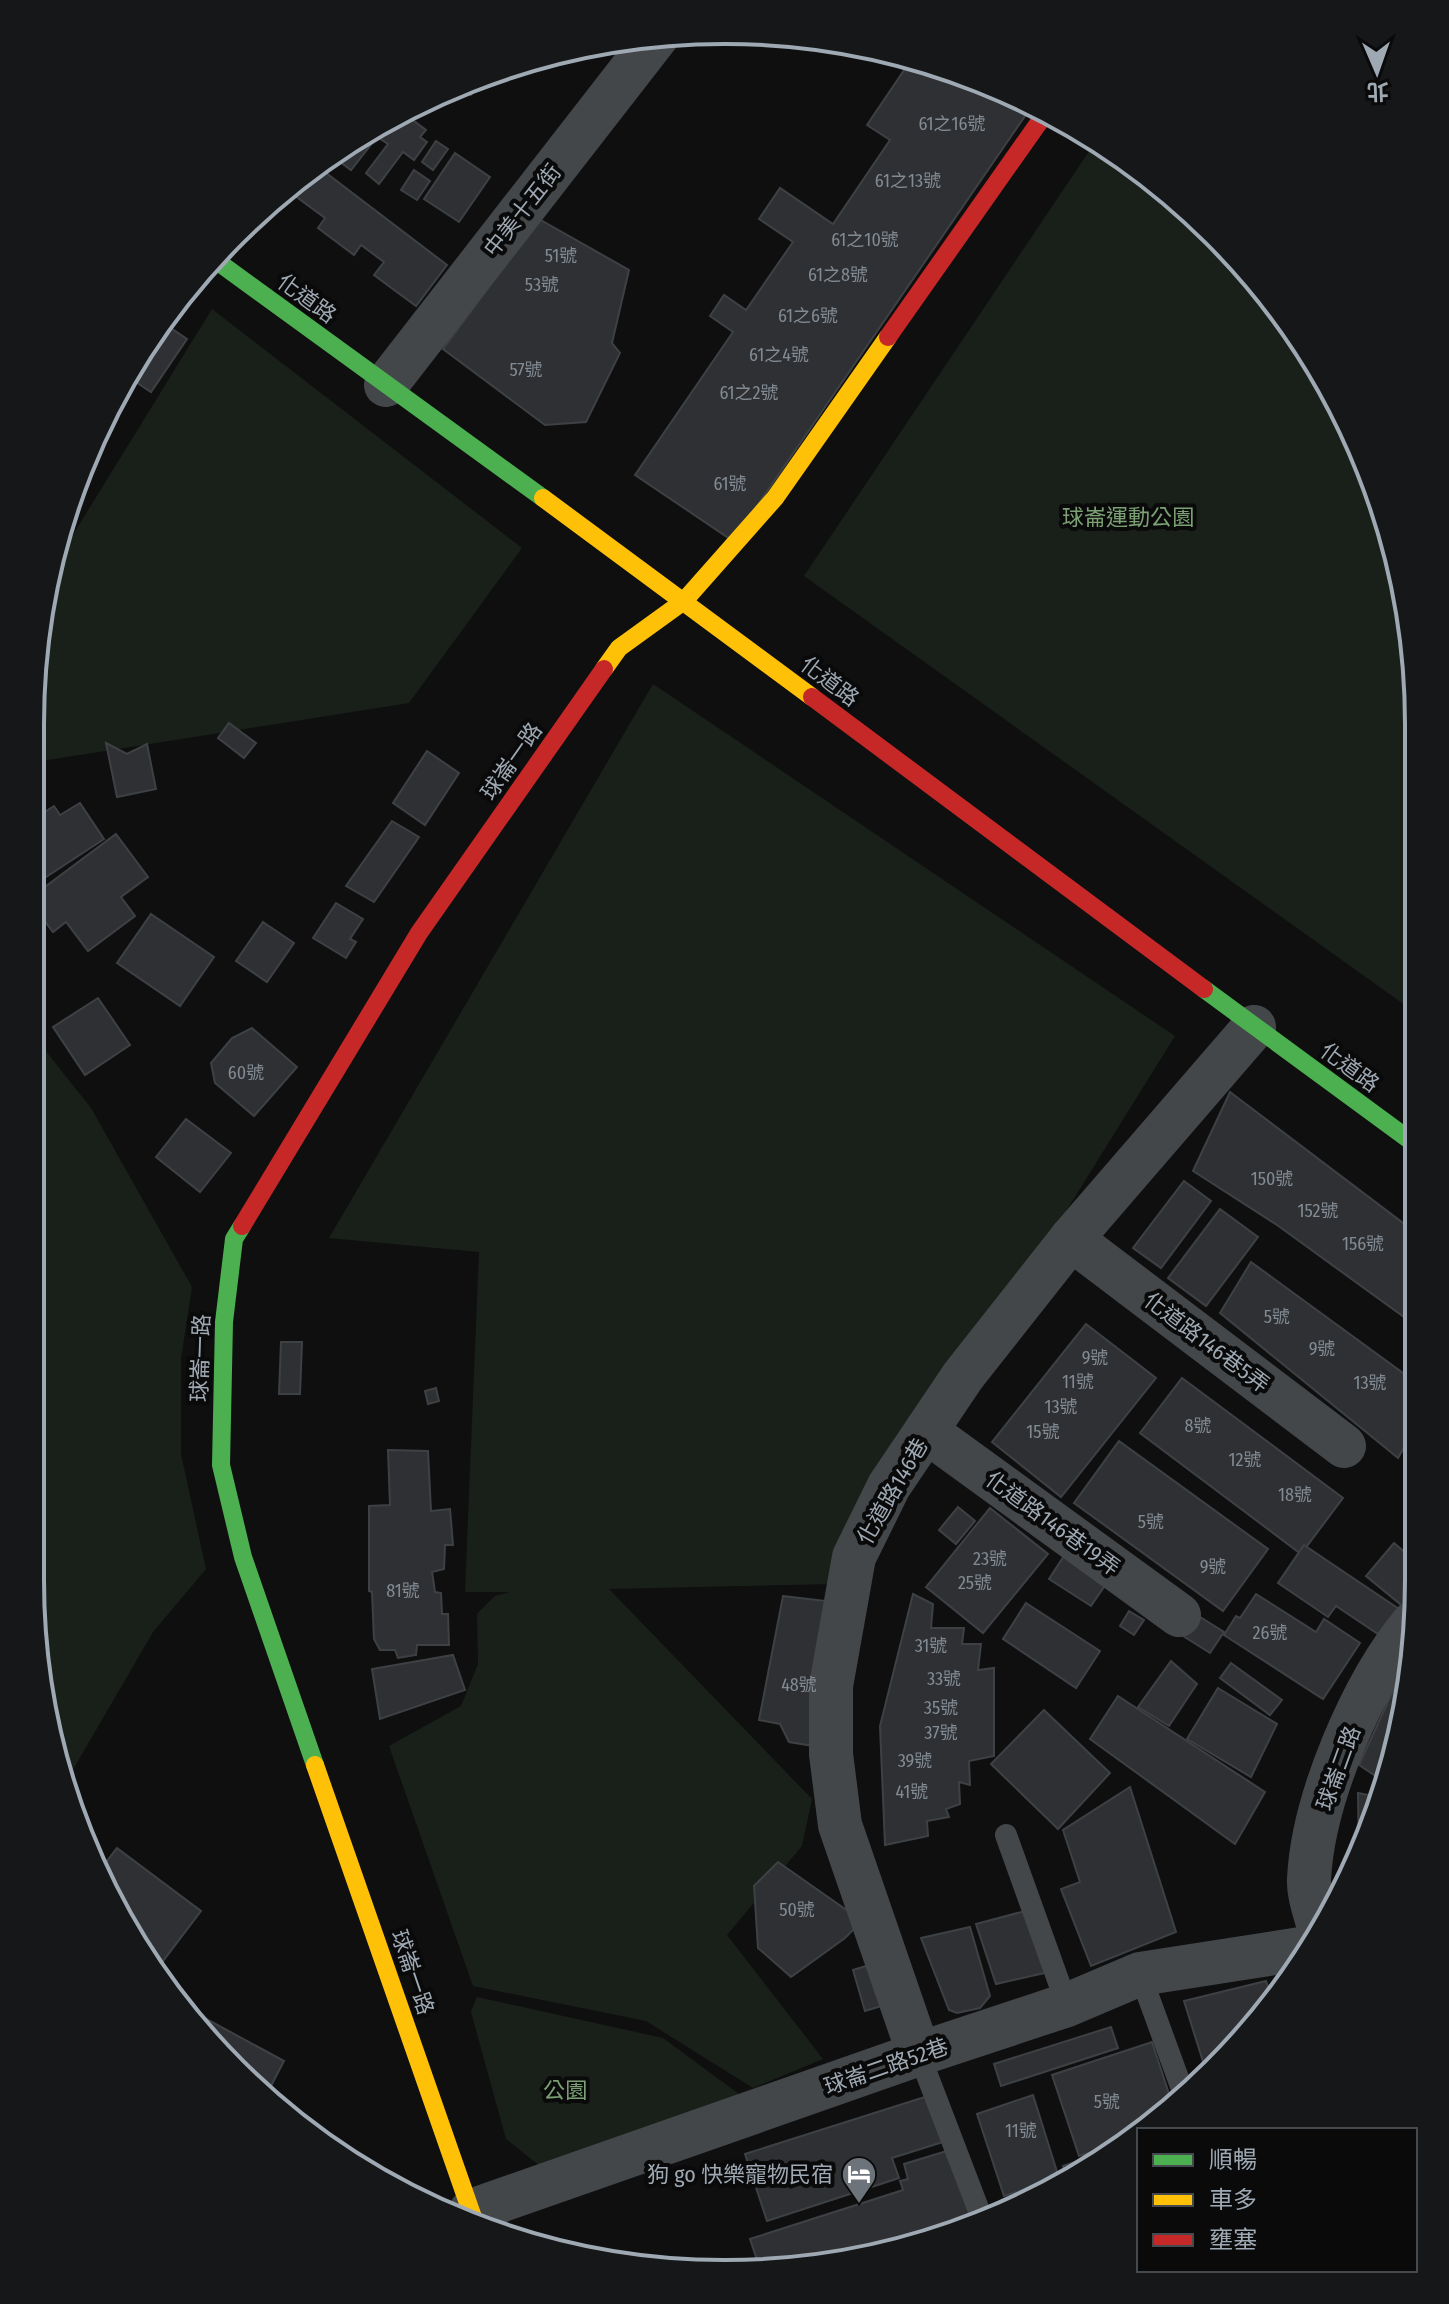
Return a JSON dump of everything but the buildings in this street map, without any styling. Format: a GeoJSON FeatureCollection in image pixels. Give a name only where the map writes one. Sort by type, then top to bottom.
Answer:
{"type":"FeatureCollection","features":[{"type":"Feature","properties":{"kind":"street","name":"中美十五街"},"geometry":{"type":"LineString","coordinates":[[386,385],[647,49]]}},
{"type":"Feature","properties":{"kind":"street","name":"球崙一路"},"geometry":{"type":"LineString","coordinates":[[471,2211],[243,1557],[221,1465],[224,1322],[234,1239],[419,933],[619,648],[684,601],[775,498],[1040,122]]}},
{"type":"Feature","properties":{"kind":"street","name":"化道路"},"geometry":{"type":"LineString","coordinates":[[223,265],[684,601],[1405,1137]]}},
{"type":"Feature","properties":{"kind":"street","name":"化道路146巷"},"geometry":{"type":"LineString","coordinates":[[919,2054],[840,1825],[831,1754],[831,1686],[854,1557],[889,1486],[963,1376],[1071,1239],[1254,1027]]}},
{"type":"Feature","properties":{"kind":"street","name":"化道路146巷5弄"},"geometry":{"type":"LineString","coordinates":[[1071,1239],[1344,1446]]}},
{"type":"Feature","properties":{"kind":"street","name":"化道路146巷19弄"},"geometry":{"type":"LineString","coordinates":[[926,1431],[1179,1615]]}},
{"type":"Feature","properties":{"kind":"street","name":"球崙二路"},"geometry":{"type":"LineString","coordinates":[[1316,1916],[1309,1881],[1319,1819],[1345,1740],[1401,1654]]}},
{"type":"Feature","properties":{"kind":"street","name":"球崙二路52巷"},"geometry":{"type":"LineString","coordinates":[[480,2214],[919,2054],[1067,2005],[1140,1974],[1295,1950]]}},
{"type":"Feature","properties":{"kind":"lane"},"geometry":{"type":"LineString","coordinates":[[1006,1835],[1067,2005]]}},
{"type":"Feature","properties":{"kind":"lane"},"geometry":{"type":"LineString","coordinates":[[1140,1974],[1180,2084]]}},
{"type":"Feature","properties":{"kind":"lane"},"geometry":{"type":"LineString","coordinates":[[919,2054],[979,2210]]}},
{"type":"Feature","properties":{"kind":"green space","name":"球崙運動公園"},"geometry":{"type":"Polygon","coordinates":[[[1090,151],[1103,159],[1139,185],[1206,243],[1264,310],[1314,384],[1335,424],[1369,506],[1392,592],[1404,680],[1405,1005],[804,576],[1090,151]]]}},
{"type":"Feature","properties":{"kind":"green space"},"geometry":{"type":"Polygon","coordinates":[[[212,309],[522,548],[409,703],[44,761],[45,680],[50,636],[69,541],[212,309]]]}},
{"type":"Feature","properties":{"kind":"green space"},"geometry":{"type":"Polygon","coordinates":[[[653,684],[1175,1036],[834,1584],[609,1589],[812,1799],[802,1846],[727,1935],[823,2059],[753,2088],[646,2021],[473,1986],[389,1746],[461,1706],[478,1664],[477,1614],[495,1596],[510,1592],[465,1592],[479,1252],[329,1238],[653,684]]]}},
{"type":"Feature","properties":{"kind":"green space"},"geometry":{"type":"Polygon","coordinates":[[[44,1049],[91,1108],[192,1287],[181,1359],[181,1454],[206,1569],[153,1632],[72,1772],[57,1712],[45,1624],[44,1049]]]}},
{"type":"Feature","properties":{"kind":"green space","name":"公園"},"geometry":{"type":"Polygon","coordinates":[[[477,1997],[663,2038],[739,2094],[545,2170],[506,2139],[471,2012],[477,1997]]]}},
{"type":"Feature","properties":{"kind":"traffic: fast"},"geometry":{"type":"LineString","coordinates":[[223,265],[543,498]]}},
{"type":"Feature","properties":{"kind":"traffic: fast"},"geometry":{"type":"LineString","coordinates":[[1204,989],[1405,1137]]}},
{"type":"Feature","properties":{"kind":"traffic: fast"},"geometry":{"type":"LineString","coordinates":[[242,1226],[234,1239],[224,1322],[221,1465],[243,1557],[315,1765]]}},
{"type":"Feature","properties":{"kind":"traffic: slow"},"geometry":{"type":"LineString","coordinates":[[604,669],[619,648],[684,601],[775,498],[888,337]]}},
{"type":"Feature","properties":{"kind":"traffic: slow"},"geometry":{"type":"LineString","coordinates":[[543,498],[812,697]]}},
{"type":"Feature","properties":{"kind":"traffic: slow"},"geometry":{"type":"LineString","coordinates":[[315,1765],[471,2211]]}},
{"type":"Feature","properties":{"kind":"traffic: jam"},"geometry":{"type":"LineString","coordinates":[[888,337],[1040,122]]}},
{"type":"Feature","properties":{"kind":"traffic: jam"},"geometry":{"type":"LineString","coordinates":[[242,1226],[419,933],[604,669]]}},
{"type":"Feature","properties":{"kind":"traffic: jam"},"geometry":{"type":"LineString","coordinates":[[812,697],[1204,989]]}},
{"type":"Feature","properties":{"kind":"place","name":"狗 go 快樂寵物民宿"},"geometry":{"type":"Point","coordinates":[859,2205]}}]}
